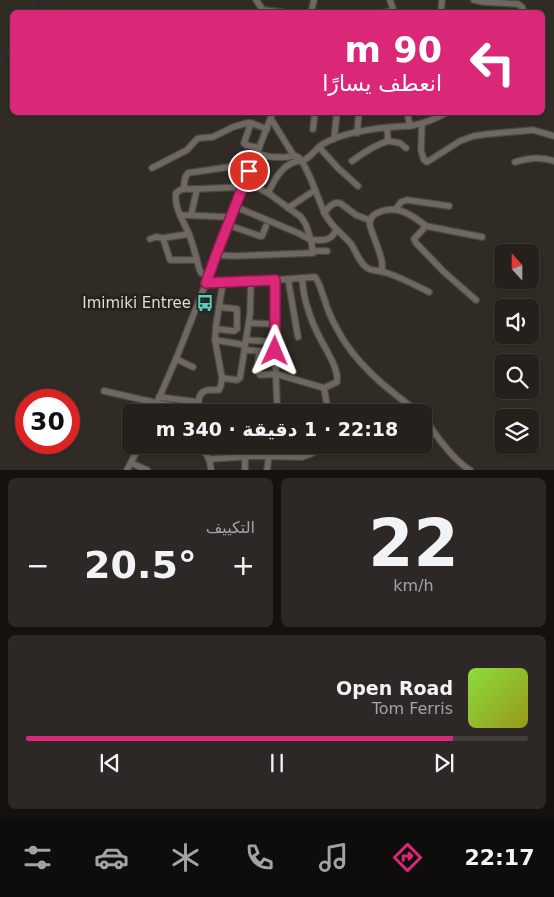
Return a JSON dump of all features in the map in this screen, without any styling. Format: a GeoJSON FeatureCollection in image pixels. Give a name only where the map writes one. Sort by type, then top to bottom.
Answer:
{"type":"FeatureCollection","features":[{"type":"Feature","properties":{"kind":"street"},"geometry":{"type":"LineString","coordinates":[[474,0],[518,4],[523,10]]}},
{"type":"Feature","properties":{"kind":"street"},"geometry":{"type":"LineString","coordinates":[[156,404],[206,283],[230,216],[236,206],[272,115]]}},
{"type":"Feature","properties":{"kind":"street"},"geometry":{"type":"LineString","coordinates":[[313,129],[315,115]]}},
{"type":"Feature","properties":{"kind":"street"},"geometry":{"type":"LineString","coordinates":[[334,139],[337,115]]}},
{"type":"Feature","properties":{"kind":"street"},"geometry":{"type":"LineString","coordinates":[[357,133],[359,115]]}},
{"type":"Feature","properties":{"kind":"street"},"geometry":{"type":"LineString","coordinates":[[408,115],[410,126]]}},
{"type":"Feature","properties":{"kind":"street"},"geometry":{"type":"LineString","coordinates":[[268,193],[282,170],[295,161],[302,161],[308,158],[319,147],[334,139],[357,133],[422,124],[442,115]]}},
{"type":"Feature","properties":{"kind":"street"},"geometry":{"type":"LineString","coordinates":[[271,120],[294,156]]}},
{"type":"Feature","properties":{"kind":"street"},"geometry":{"type":"LineString","coordinates":[[152,168],[187,150],[197,139],[213,137],[233,128],[251,123],[267,128]]}},
{"type":"Feature","properties":{"kind":"street"},"geometry":{"type":"LineString","coordinates":[[251,123],[244,143],[270,158],[294,156],[300,158],[312,181],[324,213],[336,230],[350,243],[364,265],[369,269],[382,271],[429,292]]}},
{"type":"Feature","properties":{"kind":"street"},"geometry":{"type":"LineString","coordinates":[[422,124],[421,150],[424,160],[427,162],[460,141],[474,136],[533,130],[554,136]]}},
{"type":"Feature","properties":{"kind":"street"},"geometry":{"type":"LineString","coordinates":[[387,128],[388,141]]}},
{"type":"Feature","properties":{"kind":"street"},"geometry":{"type":"LineString","coordinates":[[352,161],[388,141],[400,143],[406,148]]}},
{"type":"Feature","properties":{"kind":"street"},"geometry":{"type":"LineString","coordinates":[[319,147],[358,186]]}},
{"type":"Feature","properties":{"kind":"street"},"geometry":{"type":"LineString","coordinates":[[515,162],[537,158],[554,161]]}},
{"type":"Feature","properties":{"kind":"street"},"geometry":{"type":"LineString","coordinates":[[184,189],[184,181],[188,173],[229,167],[250,168]]}},
{"type":"Feature","properties":{"kind":"street"},"geometry":{"type":"LineString","coordinates":[[209,275],[201,273],[189,234],[175,200],[176,193],[180,190],[244,184],[268,193],[301,217],[306,224],[312,251]]}},
{"type":"Feature","properties":{"kind":"street"},"geometry":{"type":"LineString","coordinates":[[191,215],[197,189]]}},
{"type":"Feature","properties":{"kind":"street"},"geometry":{"type":"LineString","coordinates":[[288,208],[314,190]]}},
{"type":"Feature","properties":{"kind":"street"},"geometry":{"type":"LineString","coordinates":[[396,209],[402,202],[407,200],[449,206]]}},
{"type":"Feature","properties":{"kind":"street"},"geometry":{"type":"LineString","coordinates":[[324,213],[337,202],[356,215],[369,220]]}},
{"type":"Feature","properties":{"kind":"street"},"geometry":{"type":"LineString","coordinates":[[236,206],[311,240],[326,240],[331,238],[336,230]]}},
{"type":"Feature","properties":{"kind":"street"},"geometry":{"type":"LineString","coordinates":[[369,220],[378,213],[396,209],[408,213],[426,226],[482,237]]}},
{"type":"Feature","properties":{"kind":"street"},"geometry":{"type":"LineString","coordinates":[[180,214],[230,216]]}},
{"type":"Feature","properties":{"kind":"street"},"geometry":{"type":"LineString","coordinates":[[369,220],[382,262],[382,271]]}},
{"type":"Feature","properties":{"kind":"street"},"geometry":{"type":"LineString","coordinates":[[228,225],[260,236],[262,236],[266,226]]}},
{"type":"Feature","properties":{"kind":"street"},"geometry":{"type":"LineString","coordinates":[[426,226],[414,240],[416,243],[444,272],[476,300]]}},
{"type":"Feature","properties":{"kind":"street"},"geometry":{"type":"LineString","coordinates":[[150,239],[189,234]]}},
{"type":"Feature","properties":{"kind":"street"},"geometry":{"type":"LineString","coordinates":[[163,238],[170,260],[197,260]]}},
{"type":"Feature","properties":{"kind":"street"},"geometry":{"type":"LineString","coordinates":[[216,255],[303,254],[313,253],[312,251],[327,251]]}},
{"type":"Feature","properties":{"kind":"street"},"geometry":{"type":"LineString","coordinates":[[206,283],[314,276],[344,343],[392,393],[407,404]]}},
{"type":"Feature","properties":{"kind":"street"},"geometry":{"type":"LineString","coordinates":[[259,351],[258,374],[276,374],[324,388],[337,382],[337,373],[318,335],[308,308],[302,278]]}},
{"type":"Feature","properties":{"kind":"street"},"geometry":{"type":"LineString","coordinates":[[288,279],[298,338]]}},
{"type":"Feature","properties":{"kind":"street"},"geometry":{"type":"LineString","coordinates":[[275,280],[277,404]]}},
{"type":"Feature","properties":{"kind":"street"},"geometry":{"type":"LineString","coordinates":[[222,378],[237,380],[240,378],[249,323],[251,281]]}},
{"type":"Feature","properties":{"kind":"street"},"geometry":{"type":"LineString","coordinates":[[158,400],[198,402],[203,392],[219,390],[222,378],[215,340],[223,282]]}},
{"type":"Feature","properties":{"kind":"street"},"geometry":{"type":"LineString","coordinates":[[216,329],[234,331],[237,329],[237,309],[219,307]]}},
{"type":"Feature","properties":{"kind":"street"},"geometry":{"type":"LineString","coordinates":[[249,323],[275,324]]}},
{"type":"Feature","properties":{"kind":"street"},"geometry":{"type":"LineString","coordinates":[[215,340],[245,345],[259,351],[275,351]]}},
{"type":"Feature","properties":{"kind":"street"},"geometry":{"type":"LineString","coordinates":[[245,345],[275,342]]}},
{"type":"Feature","properties":{"kind":"street"},"geometry":{"type":"LineString","coordinates":[[176,359],[193,367]]}},
{"type":"Feature","properties":{"kind":"street"},"geometry":{"type":"LineString","coordinates":[[324,388],[327,404]]}},
{"type":"Feature","properties":{"kind":"street"},"geometry":{"type":"LineString","coordinates":[[104,391],[173,404]]}},
{"type":"Feature","properties":{"kind":"street"},"geometry":{"type":"LineString","coordinates":[[432,428],[446,446],[470,470]]}},
{"type":"Feature","properties":{"kind":"street"},"geometry":{"type":"LineString","coordinates":[[127,470],[136,454]]}},
{"type":"Feature","properties":{"kind":"street"},"geometry":{"type":"LineString","coordinates":[[206,454],[210,459],[211,470]]}},
{"type":"Feature","properties":{"kind":"street"},"geometry":{"type":"LineString","coordinates":[[210,459],[256,456],[302,457],[310,454]]}},
{"type":"Feature","properties":{"kind":"street"},"geometry":{"type":"LineString","coordinates":[[267,470],[269,456]]}},
{"type":"Feature","properties":{"kind":"street"},"geometry":{"type":"LineString","coordinates":[[244,457],[245,470]]}},
{"type":"Feature","properties":{"kind":"street"},"geometry":{"type":"LineString","coordinates":[[131,463],[147,470]]}},
{"type":"Feature","properties":{"kind":"waterway"},"geometry":{"type":"LineString","coordinates":[[29,10],[35,0]]}},
{"type":"Feature","properties":{"kind":"waterway"},"geometry":{"type":"LineString","coordinates":[[0,58],[7,52],[10,46]]}},
{"type":"Feature","properties":{"kind":"place","name":"Imimiki Entree"},"geometry":{"type":"Point","coordinates":[205,303]}},
{"type":"Feature","properties":{"kind":"route"},"geometry":{"type":"LineString","coordinates":[[249,171],[236,206],[230,216],[206,283],[275,280],[275,351]]}}]}
